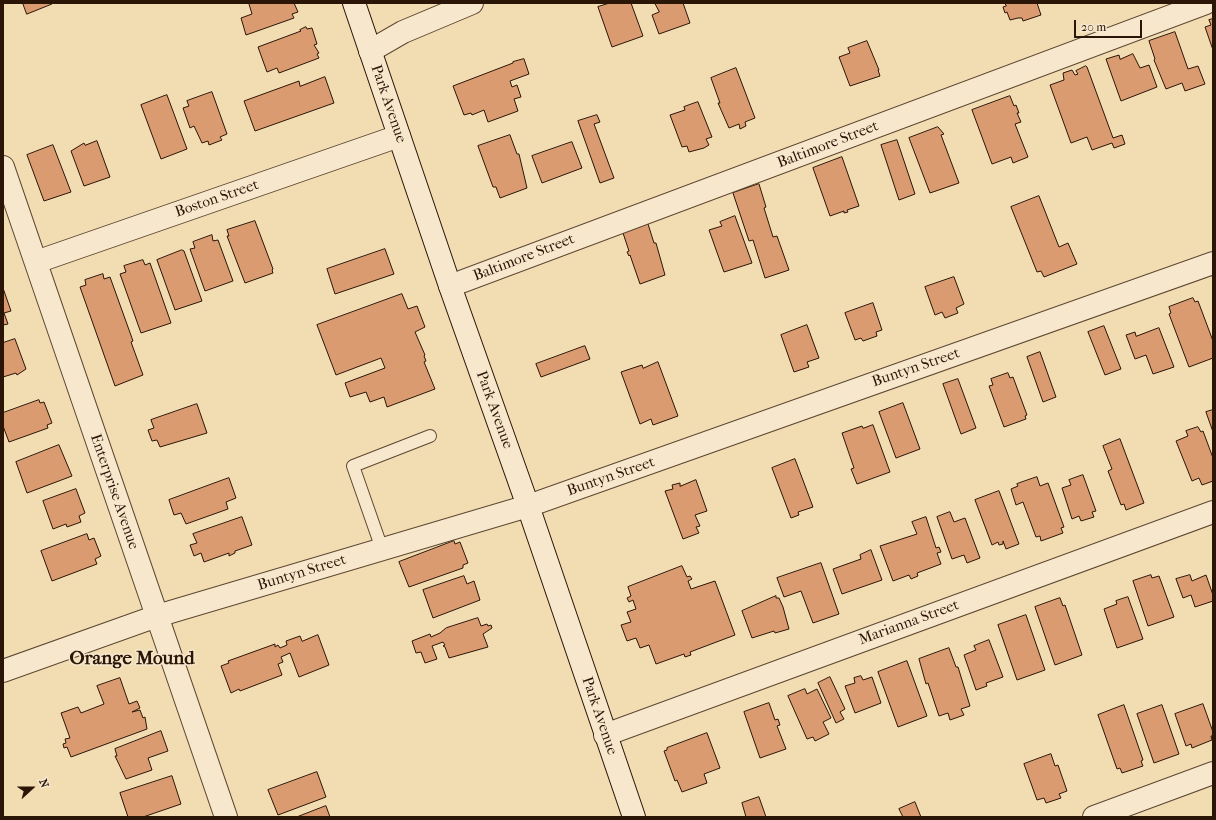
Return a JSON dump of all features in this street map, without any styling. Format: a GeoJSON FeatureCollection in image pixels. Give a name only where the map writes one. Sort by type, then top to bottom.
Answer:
{"type":"FeatureCollection","features":[{"type":"Feature","properties":{"kind":"street","name":"Park Avenue"},"geometry":{"type":"LineString","coordinates":[[354,3],[450,286],[528,506],[634,817]]}},
{"type":"Feature","properties":{"kind":"street"},"geometry":{"type":"LineString","coordinates":[[370,51],[403,32],[472,3]]}},
{"type":"Feature","properties":{"kind":"street","name":"Baltimore Street"},"geometry":{"type":"LineString","coordinates":[[450,286],[1206,3]]}},
{"type":"Feature","properties":{"kind":"street","name":"Boston Street"},"geometry":{"type":"LineString","coordinates":[[36,262],[399,136]]}},
{"type":"Feature","properties":{"kind":"street","name":"Enterprise Avenue"},"geometry":{"type":"LineString","coordinates":[[3,166],[226,817]]}},
{"type":"Feature","properties":{"kind":"street","name":"Buntyn Street"},"geometry":{"type":"LineString","coordinates":[[3,671],[157,616],[528,506],[1213,264]]}},
{"type":"Feature","properties":{"kind":"street","name":"Marianna Street"},"geometry":{"type":"LineString","coordinates":[[605,735],[1213,512]]}},
{"type":"Feature","properties":{"kind":"street"},"geometry":{"type":"LineString","coordinates":[[1094,817],[1213,773]]}},
{"type":"Feature","properties":{"kind":"lane"},"geometry":{"type":"LineString","coordinates":[[382,549],[353,466],[430,436]]}},
{"type":"Feature","properties":{"kind":"building"},"geometry":{"type":"Polygon","coordinates":[[[23,3],[52,3],[52,4],[27,14],[23,3]]]}},
{"type":"Feature","properties":{"kind":"building"},"geometry":{"type":"Polygon","coordinates":[[[294,3],[298,12],[292,14],[294,18],[246,35],[241,18],[252,14],[249,4],[294,3]]]}},
{"type":"Feature","properties":{"kind":"building"},"geometry":{"type":"Polygon","coordinates":[[[610,3],[631,3],[643,36],[612,47],[598,7],[610,3]]]}},
{"type":"Feature","properties":{"kind":"building"},"geometry":{"type":"Polygon","coordinates":[[[655,3],[683,3],[690,23],[659,34],[652,15],[659,12],[655,3]]]}},
{"type":"Feature","properties":{"kind":"building"},"geometry":{"type":"Polygon","coordinates":[[[1005,3],[1037,3],[1041,15],[1023,21],[1022,18],[1010,20],[1003,7],[1006,6],[1005,3]]]}},
{"type":"Feature","properties":{"kind":"building"},"geometry":{"type":"Polygon","coordinates":[[[1213,19],[1213,50],[1205,27],[1211,25],[1209,20],[1213,19]]]}},
{"type":"Feature","properties":{"kind":"building"},"geometry":{"type":"Polygon","coordinates":[[[306,27],[307,29],[312,28],[317,44],[314,45],[319,53],[317,54],[319,58],[279,73],[277,68],[267,72],[258,47],[301,31],[300,30],[306,27]]]}},
{"type":"Feature","properties":{"kind":"building"},"geometry":{"type":"Polygon","coordinates":[[[1175,32],[1188,69],[1198,66],[1205,84],[1185,91],[1182,83],[1166,89],[1154,60],[1155,59],[1149,41],[1175,32]]]}},
{"type":"Feature","properties":{"kind":"building"},"geometry":{"type":"Polygon","coordinates":[[[867,41],[880,76],[850,86],[839,57],[850,53],[848,48],[867,41]]]}},
{"type":"Feature","properties":{"kind":"building"},"geometry":{"type":"Polygon","coordinates":[[[1133,54],[1140,68],[1149,65],[1157,87],[1121,101],[1106,59],[1119,55],[1120,59],[1133,54]]]}},
{"type":"Feature","properties":{"kind":"building"},"geometry":{"type":"Polygon","coordinates":[[[524,59],[529,74],[510,81],[512,87],[517,85],[521,97],[514,99],[518,111],[488,122],[484,110],[472,115],[471,113],[464,115],[453,86],[524,59]]]}},
{"type":"Feature","properties":{"kind":"building"},"geometry":{"type":"Polygon","coordinates":[[[1086,66],[1113,138],[1122,135],[1125,144],[1114,148],[1112,143],[1092,150],[1087,137],[1071,143],[1050,85],[1064,80],[1063,73],[1072,70],[1075,75],[1078,74],[1076,71],[1086,66]]]}},
{"type":"Feature","properties":{"kind":"building"},"geometry":{"type":"Polygon","coordinates":[[[736,68],[755,118],[745,122],[746,126],[740,129],[739,124],[729,128],[718,103],[720,103],[711,78],[736,68]]]}},
{"type":"Feature","properties":{"kind":"building"},"geometry":{"type":"Polygon","coordinates":[[[325,77],[334,103],[255,131],[244,101],[299,81],[300,86],[325,77]]]}},
{"type":"Feature","properties":{"kind":"building"},"geometry":{"type":"Polygon","coordinates":[[[212,92],[227,134],[220,137],[222,140],[209,145],[208,141],[202,143],[194,126],[190,128],[183,108],[189,106],[187,101],[212,92]]]}},
{"type":"Feature","properties":{"kind":"building"},"geometry":{"type":"Polygon","coordinates":[[[167,95],[187,149],[161,159],[141,105],[167,95]]]}},
{"type":"Feature","properties":{"kind":"building"},"geometry":{"type":"Polygon","coordinates":[[[1010,96],[1019,113],[1017,113],[1021,122],[1015,124],[1028,157],[1013,163],[1011,157],[992,164],[972,110],[1010,96]]]}},
{"type":"Feature","properties":{"kind":"building"},"geometry":{"type":"Polygon","coordinates":[[[698,102],[712,137],[706,139],[709,145],[689,152],[687,146],[682,147],[670,115],[685,110],[684,107],[698,102]]]}},
{"type":"Feature","properties":{"kind":"building"},"geometry":{"type":"Polygon","coordinates":[[[597,115],[600,122],[594,124],[614,178],[600,183],[578,121],[597,115]]]}},
{"type":"Feature","properties":{"kind":"building"},"geometry":{"type":"Polygon","coordinates":[[[938,127],[944,134],[941,135],[959,183],[930,193],[909,138],[938,127]]]}},
{"type":"Feature","properties":{"kind":"building"},"geometry":{"type":"Polygon","coordinates":[[[510,135],[517,154],[519,154],[527,188],[500,198],[496,187],[493,187],[478,146],[510,135]]]}},
{"type":"Feature","properties":{"kind":"building"},"geometry":{"type":"Polygon","coordinates":[[[897,140],[915,194],[899,200],[881,145],[897,140]]]}},
{"type":"Feature","properties":{"kind":"building"},"geometry":{"type":"Polygon","coordinates":[[[97,141],[110,177],[84,186],[71,151],[84,143],[85,145],[97,141]]]}},
{"type":"Feature","properties":{"kind":"building"},"geometry":{"type":"Polygon","coordinates":[[[572,142],[582,168],[542,183],[532,156],[572,142]]]}},
{"type":"Feature","properties":{"kind":"building"},"geometry":{"type":"Polygon","coordinates":[[[53,145],[71,192],[44,201],[27,155],[53,145]]]}},
{"type":"Feature","properties":{"kind":"building"},"geometry":{"type":"Polygon","coordinates":[[[842,157],[859,206],[847,210],[848,212],[844,213],[844,211],[830,216],[813,168],[842,157]]]}},
{"type":"Feature","properties":{"kind":"building"},"geometry":{"type":"Polygon","coordinates":[[[759,184],[766,207],[764,208],[773,237],[777,236],[789,270],[765,278],[753,240],[749,241],[733,193],[759,184]]]}},
{"type":"Feature","properties":{"kind":"building"},"geometry":{"type":"Polygon","coordinates":[[[1039,196],[1059,247],[1068,243],[1077,264],[1044,277],[1041,271],[1037,272],[1011,207],[1039,196]]]}},
{"type":"Feature","properties":{"kind":"building"},"geometry":{"type":"Polygon","coordinates":[[[735,216],[752,263],[724,272],[709,230],[722,226],[720,222],[735,216]]]}},
{"type":"Feature","properties":{"kind":"building"},"geometry":{"type":"Polygon","coordinates":[[[255,221],[273,269],[273,273],[245,283],[227,236],[229,236],[227,230],[255,221]]]}},
{"type":"Feature","properties":{"kind":"building"},"geometry":{"type":"Polygon","coordinates":[[[648,224],[654,243],[656,243],[665,275],[640,284],[630,255],[629,256],[627,252],[629,251],[623,233],[648,224]]]}},
{"type":"Feature","properties":{"kind":"building"},"geometry":{"type":"Polygon","coordinates":[[[212,235],[213,241],[218,240],[233,281],[205,291],[190,249],[195,248],[193,242],[212,235]]]}},
{"type":"Feature","properties":{"kind":"building"},"geometry":{"type":"Polygon","coordinates":[[[385,249],[394,274],[335,294],[327,269],[385,249]]]}},
{"type":"Feature","properties":{"kind":"building"},"geometry":{"type":"Polygon","coordinates":[[[182,250],[184,251],[202,301],[175,310],[157,260],[182,250]]]}},
{"type":"Feature","properties":{"kind":"building"},"geometry":{"type":"Polygon","coordinates":[[[143,260],[145,265],[150,263],[171,323],[141,333],[120,274],[126,272],[124,266],[143,260]]]}},
{"type":"Feature","properties":{"kind":"building"},"geometry":{"type":"Polygon","coordinates":[[[103,274],[104,279],[110,277],[133,341],[131,342],[143,375],[115,386],[80,287],[86,285],[85,280],[103,274]]]}},
{"type":"Feature","properties":{"kind":"building"},"geometry":{"type":"Polygon","coordinates":[[[954,277],[964,304],[956,308],[958,313],[945,318],[942,312],[935,315],[925,287],[954,277]]]}},
{"type":"Feature","properties":{"kind":"building"},"geometry":{"type":"Polygon","coordinates":[[[3,288],[11,311],[4,313],[8,324],[3,325],[3,288]]]}},
{"type":"Feature","properties":{"kind":"building"},"geometry":{"type":"Polygon","coordinates":[[[402,294],[408,309],[417,306],[425,327],[415,332],[425,355],[426,361],[424,362],[435,389],[387,407],[384,397],[370,402],[366,392],[350,397],[345,383],[385,368],[381,358],[336,375],[317,325],[402,294]]]}},
{"type":"Feature","properties":{"kind":"building"},"geometry":{"type":"Polygon","coordinates":[[[1193,298],[1195,302],[1198,301],[1213,341],[1213,358],[1189,367],[1169,314],[1171,313],[1169,307],[1193,298]]]}},
{"type":"Feature","properties":{"kind":"building"},"geometry":{"type":"Polygon","coordinates":[[[873,303],[882,330],[876,332],[877,336],[863,341],[861,338],[855,340],[845,313],[873,303]]]}},
{"type":"Feature","properties":{"kind":"building"},"geometry":{"type":"Polygon","coordinates":[[[807,325],[819,358],[807,362],[809,367],[794,372],[781,335],[807,325]]]}},
{"type":"Feature","properties":{"kind":"building"},"geometry":{"type":"Polygon","coordinates":[[[1104,326],[1121,369],[1105,375],[1088,332],[1104,326]]]}},
{"type":"Feature","properties":{"kind":"building"},"geometry":{"type":"Polygon","coordinates":[[[1159,328],[1174,367],[1153,374],[1146,355],[1135,359],[1126,335],[1135,332],[1136,336],[1159,328]]]}},
{"type":"Feature","properties":{"kind":"building"},"geometry":{"type":"Polygon","coordinates":[[[15,339],[26,369],[17,375],[16,373],[3,377],[3,343],[15,339]]]}},
{"type":"Feature","properties":{"kind":"building"},"geometry":{"type":"Polygon","coordinates":[[[585,346],[590,359],[541,377],[536,364],[585,346]]]}},
{"type":"Feature","properties":{"kind":"building"},"geometry":{"type":"Polygon","coordinates":[[[1040,352],[1056,397],[1043,402],[1027,357],[1040,352]]]}},
{"type":"Feature","properties":{"kind":"building"},"geometry":{"type":"Polygon","coordinates":[[[658,362],[678,416],[653,425],[651,419],[640,424],[621,372],[642,365],[643,368],[658,362]]]}},
{"type":"Feature","properties":{"kind":"building"},"geometry":{"type":"Polygon","coordinates":[[[1008,373],[1010,378],[1013,377],[1027,415],[1025,416],[1026,419],[1004,427],[989,386],[993,385],[991,379],[1008,373]]]}},
{"type":"Feature","properties":{"kind":"building"},"geometry":{"type":"Polygon","coordinates":[[[958,379],[976,428],[961,434],[943,384],[958,379]]]}},
{"type":"Feature","properties":{"kind":"building"},"geometry":{"type":"Polygon","coordinates":[[[39,400],[40,403],[44,402],[52,423],[47,425],[48,428],[9,442],[3,426],[3,413],[39,400]]]}},
{"type":"Feature","properties":{"kind":"building"},"geometry":{"type":"Polygon","coordinates":[[[903,403],[920,449],[896,458],[879,412],[903,403]]]}},
{"type":"Feature","properties":{"kind":"building"},"geometry":{"type":"Polygon","coordinates":[[[197,404],[207,433],[160,447],[157,440],[152,441],[148,430],[154,428],[151,420],[197,404]]]}},
{"type":"Feature","properties":{"kind":"building"},"geometry":{"type":"Polygon","coordinates":[[[1213,410],[1213,432],[1206,412],[1213,410]]]}},
{"type":"Feature","properties":{"kind":"building"},"geometry":{"type":"Polygon","coordinates":[[[873,425],[890,472],[857,484],[851,469],[854,468],[842,433],[862,426],[863,428],[873,425]]]}},
{"type":"Feature","properties":{"kind":"building"},"geometry":{"type":"Polygon","coordinates":[[[1198,427],[1201,432],[1203,431],[1213,458],[1213,481],[1202,485],[1199,478],[1192,481],[1176,441],[1188,436],[1186,431],[1198,427]]]}},
{"type":"Feature","properties":{"kind":"building"},"geometry":{"type":"Polygon","coordinates":[[[1120,439],[1144,503],[1126,510],[1124,504],[1121,505],[1108,471],[1112,469],[1103,446],[1120,439]]]}},
{"type":"Feature","properties":{"kind":"building"},"geometry":{"type":"Polygon","coordinates":[[[59,445],[72,476],[27,493],[16,462],[59,445]]]}},
{"type":"Feature","properties":{"kind":"building"},"geometry":{"type":"Polygon","coordinates":[[[795,459],[813,507],[798,512],[799,515],[791,518],[772,468],[795,459]]]}},
{"type":"Feature","properties":{"kind":"building"},"geometry":{"type":"Polygon","coordinates":[[[1083,475],[1096,511],[1092,512],[1094,517],[1081,521],[1079,516],[1072,519],[1062,488],[1071,485],[1069,480],[1083,475]]]}},
{"type":"Feature","properties":{"kind":"building"},"geometry":{"type":"Polygon","coordinates":[[[1037,477],[1040,486],[1048,483],[1064,527],[1061,528],[1063,533],[1041,541],[1040,536],[1036,537],[1023,502],[1016,505],[1011,489],[1018,486],[1017,484],[1037,477]]]}},
{"type":"Feature","properties":{"kind":"building"},"geometry":{"type":"Polygon","coordinates":[[[229,478],[236,498],[226,502],[228,509],[186,524],[181,513],[174,515],[169,500],[229,478]]]}},
{"type":"Feature","properties":{"kind":"building"},"geometry":{"type":"Polygon","coordinates":[[[696,480],[707,511],[695,515],[700,526],[696,527],[699,533],[683,539],[665,491],[673,489],[672,485],[680,483],[680,486],[696,480]]]}},
{"type":"Feature","properties":{"kind":"building"},"geometry":{"type":"Polygon","coordinates":[[[76,489],[85,513],[79,516],[81,522],[67,527],[66,524],[53,529],[43,501],[76,489]]]}},
{"type":"Feature","properties":{"kind":"building"},"geometry":{"type":"Polygon","coordinates":[[[999,491],[1019,544],[1006,549],[1003,541],[1003,544],[999,545],[998,542],[992,545],[975,500],[999,491]]]}},
{"type":"Feature","properties":{"kind":"building"},"geometry":{"type":"Polygon","coordinates":[[[950,512],[954,522],[965,518],[980,558],[967,563],[964,555],[952,559],[937,517],[950,512]]]}},
{"type":"Feature","properties":{"kind":"building"},"geometry":{"type":"Polygon","coordinates":[[[242,517],[252,545],[235,551],[235,553],[229,556],[229,553],[204,562],[201,553],[194,556],[190,545],[197,543],[193,534],[242,517]]]}},
{"type":"Feature","properties":{"kind":"building"},"geometry":{"type":"Polygon","coordinates":[[[926,517],[936,548],[939,547],[941,552],[937,553],[941,564],[917,573],[918,576],[911,579],[909,575],[893,581],[880,546],[917,534],[912,522],[926,517]]]}},
{"type":"Feature","properties":{"kind":"building"},"geometry":{"type":"Polygon","coordinates":[[[87,534],[89,540],[94,538],[101,556],[95,559],[97,564],[52,581],[41,551],[87,534]]]}},
{"type":"Feature","properties":{"kind":"building"},"geometry":{"type":"Polygon","coordinates":[[[454,541],[455,544],[460,542],[468,563],[463,565],[463,568],[409,587],[399,562],[454,541]]]}},
{"type":"Feature","properties":{"kind":"building"},"geometry":{"type":"Polygon","coordinates":[[[871,550],[882,580],[842,594],[833,569],[861,559],[860,555],[871,550]]]}},
{"type":"Feature","properties":{"kind":"building"},"geometry":{"type":"Polygon","coordinates":[[[821,563],[839,614],[813,623],[801,591],[784,597],[777,578],[821,563]]]}},
{"type":"Feature","properties":{"kind":"building"},"geometry":{"type":"Polygon","coordinates":[[[682,566],[687,577],[690,576],[692,579],[688,581],[691,589],[715,581],[735,635],[690,652],[691,655],[685,657],[684,654],[656,664],[649,645],[640,648],[636,638],[627,641],[621,625],[631,622],[627,612],[636,609],[633,600],[629,602],[627,598],[631,596],[628,587],[682,566]]]}},
{"type":"Feature","properties":{"kind":"building"},"geometry":{"type":"Polygon","coordinates":[[[1151,575],[1152,578],[1159,576],[1174,617],[1148,626],[1133,581],[1151,575]]]}},
{"type":"Feature","properties":{"kind":"building"},"geometry":{"type":"Polygon","coordinates":[[[1190,575],[1192,581],[1206,575],[1213,595],[1213,601],[1195,607],[1191,595],[1183,598],[1176,579],[1190,575]]]}},
{"type":"Feature","properties":{"kind":"building"},"geometry":{"type":"Polygon","coordinates":[[[464,576],[467,584],[474,581],[480,600],[433,618],[423,590],[464,576]]]}},
{"type":"Feature","properties":{"kind":"building"},"geometry":{"type":"Polygon","coordinates":[[[776,596],[776,598],[779,598],[783,607],[789,629],[775,633],[774,631],[752,638],[742,611],[776,596]]]}},
{"type":"Feature","properties":{"kind":"building"},"geometry":{"type":"Polygon","coordinates":[[[1128,597],[1143,639],[1117,648],[1104,609],[1117,604],[1116,601],[1128,597]]]}},
{"type":"Feature","properties":{"kind":"building"},"geometry":{"type":"Polygon","coordinates":[[[1060,598],[1063,606],[1065,605],[1082,655],[1055,665],[1035,607],[1060,598]]]}},
{"type":"Feature","properties":{"kind":"building"},"geometry":{"type":"Polygon","coordinates":[[[1026,615],[1045,670],[1017,680],[998,625],[1026,615]]]}},
{"type":"Feature","properties":{"kind":"building"},"geometry":{"type":"Polygon","coordinates":[[[478,618],[481,626],[487,624],[488,626],[491,625],[492,628],[483,634],[488,647],[449,658],[445,647],[443,646],[445,645],[443,642],[432,646],[437,659],[425,663],[421,652],[416,653],[412,641],[430,634],[431,637],[440,633],[446,628],[478,618]]]}},
{"type":"Feature","properties":{"kind":"building"},"geometry":{"type":"Polygon","coordinates":[[[318,635],[329,665],[299,677],[290,653],[281,657],[283,662],[278,664],[282,675],[231,693],[221,666],[229,663],[228,661],[275,644],[275,647],[278,645],[280,648],[287,645],[286,641],[300,636],[302,641],[318,635]]]}},
{"type":"Feature","properties":{"kind":"building"},"geometry":{"type":"Polygon","coordinates":[[[989,640],[1003,677],[986,683],[987,686],[976,690],[964,655],[976,650],[974,646],[989,640]]]}},
{"type":"Feature","properties":{"kind":"building"},"geometry":{"type":"Polygon","coordinates":[[[949,648],[956,667],[958,667],[970,706],[961,709],[964,715],[950,720],[948,713],[939,716],[928,683],[926,684],[919,659],[949,648]]]}},
{"type":"Feature","properties":{"kind":"building"},"geometry":{"type":"Polygon","coordinates":[[[907,661],[927,716],[898,727],[878,672],[907,661]]]}},
{"type":"Feature","properties":{"kind":"building"},"geometry":{"type":"Polygon","coordinates":[[[861,676],[863,680],[872,677],[881,703],[855,713],[845,686],[855,683],[854,678],[861,676]]]}},
{"type":"Feature","properties":{"kind":"building"},"geometry":{"type":"Polygon","coordinates":[[[830,677],[845,709],[840,712],[844,719],[836,723],[818,683],[830,677]]]}},
{"type":"Feature","properties":{"kind":"building"},"geometry":{"type":"Polygon","coordinates":[[[120,678],[129,704],[137,701],[140,708],[132,712],[140,710],[143,718],[145,717],[147,729],[71,757],[67,747],[64,748],[63,744],[66,743],[65,739],[70,738],[61,713],[78,707],[81,713],[104,704],[97,686],[120,678]]]}},
{"type":"Feature","properties":{"kind":"building"},"geometry":{"type":"Polygon","coordinates":[[[805,689],[807,694],[817,689],[831,718],[823,722],[829,734],[815,741],[813,737],[807,739],[788,696],[805,689]]]}},
{"type":"Feature","properties":{"kind":"building"},"geometry":{"type":"Polygon","coordinates":[[[769,703],[775,720],[778,719],[780,725],[777,726],[786,749],[760,758],[744,712],[769,703]]]}},
{"type":"Feature","properties":{"kind":"building"},"geometry":{"type":"Polygon","coordinates":[[[1203,704],[1213,732],[1213,736],[1211,736],[1212,740],[1192,748],[1191,744],[1186,746],[1175,714],[1203,704]]]}},
{"type":"Feature","properties":{"kind":"building"},"geometry":{"type":"Polygon","coordinates":[[[1124,705],[1143,760],[1141,761],[1143,766],[1122,773],[1120,768],[1117,769],[1098,715],[1124,705]]]}},
{"type":"Feature","properties":{"kind":"building"},"geometry":{"type":"Polygon","coordinates":[[[1162,705],[1179,754],[1154,763],[1137,714],[1162,705]]]}},
{"type":"Feature","properties":{"kind":"building"},"geometry":{"type":"Polygon","coordinates":[[[161,731],[168,751],[148,758],[152,770],[126,779],[115,756],[117,756],[115,749],[161,731]]]}},
{"type":"Feature","properties":{"kind":"building"},"geometry":{"type":"Polygon","coordinates":[[[707,733],[720,768],[704,774],[707,783],[682,792],[677,780],[675,781],[664,751],[667,750],[667,748],[707,733]]]}},
{"type":"Feature","properties":{"kind":"building"},"geometry":{"type":"Polygon","coordinates":[[[1051,754],[1055,766],[1058,765],[1067,791],[1059,794],[1061,798],[1046,803],[1044,798],[1037,800],[1024,764],[1051,754]]]}},
{"type":"Feature","properties":{"kind":"building"},"geometry":{"type":"Polygon","coordinates":[[[317,772],[326,797],[278,815],[268,790],[317,772]]]}},
{"type":"Feature","properties":{"kind":"building"},"geometry":{"type":"Polygon","coordinates":[[[172,776],[181,804],[143,817],[128,817],[120,793],[172,776]]]}},
{"type":"Feature","properties":{"kind":"building"},"geometry":{"type":"Polygon","coordinates":[[[759,797],[766,817],[746,817],[742,803],[759,797]]]}},
{"type":"Feature","properties":{"kind":"building"},"geometry":{"type":"Polygon","coordinates":[[[915,802],[921,817],[903,817],[899,809],[915,802]]]}},
{"type":"Feature","properties":{"kind":"building"},"geometry":{"type":"Polygon","coordinates":[[[326,806],[330,817],[297,817],[326,806]]]}},
{"type":"Feature","properties":{"kind":"district","name":"Orange Mound"},"geometry":{"type":"Point","coordinates":[132,659]}}]}
